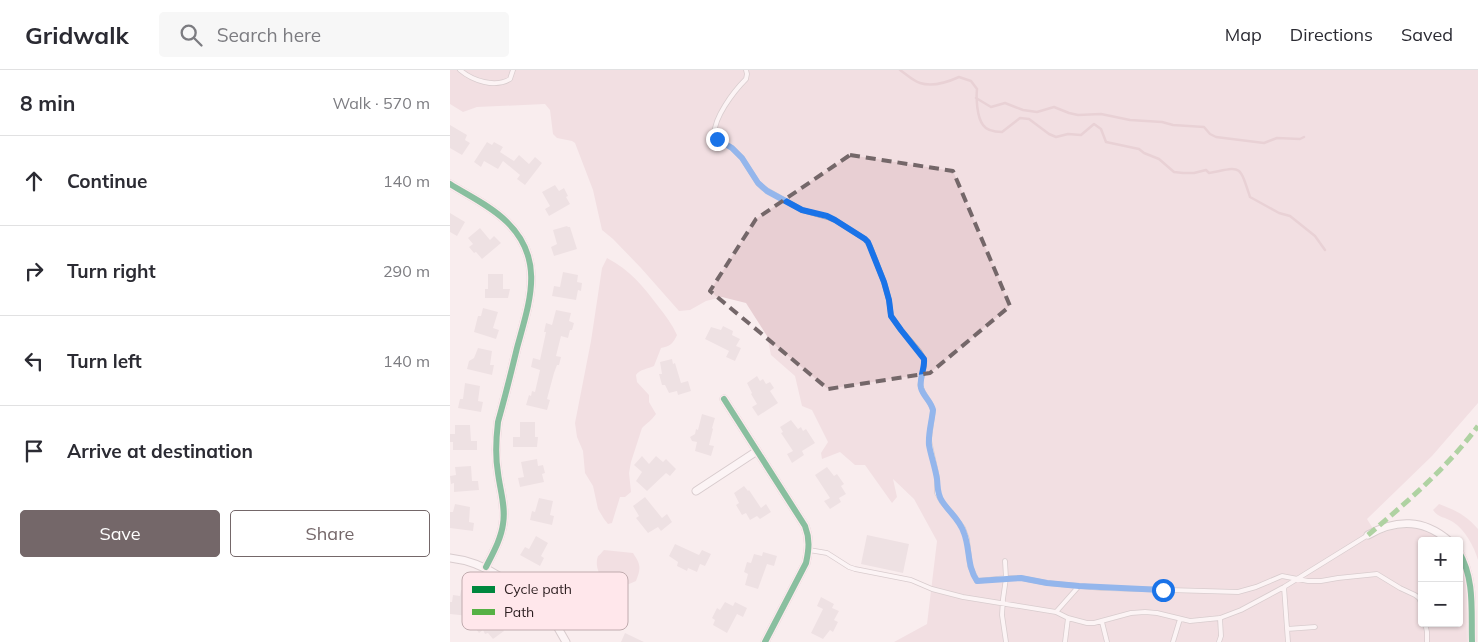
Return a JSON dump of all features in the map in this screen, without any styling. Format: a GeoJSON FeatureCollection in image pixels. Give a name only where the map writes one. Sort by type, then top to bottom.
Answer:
{"type":"FeatureCollection","features":[{"type":"Feature","properties":{"kind":"street"},"geometry":{"type":"LineString","coordinates":[[450,184],[498,214],[508,223],[523,244],[531,270],[531,297],[498,422],[496,440],[496,461],[504,509],[504,522],[498,542],[486,567]]}},
{"type":"Feature","properties":{"kind":"street"},"geometry":{"type":"LineString","coordinates":[[724,399],[805,526],[808,535],[809,550],[806,563],[765,642]]}},
{"type":"Feature","properties":{"kind":"street"},"geometry":{"type":"LineString","coordinates":[[696,491],[757,451]]}},
{"type":"Feature","properties":{"kind":"street"},"geometry":{"type":"LineString","coordinates":[[1368,536],[1378,529],[1389,526],[1412,524],[1433,530],[1443,537]]}},
{"type":"Feature","properties":{"kind":"street"},"geometry":{"type":"LineString","coordinates":[[450,558],[466,560],[486,567],[494,572]]}},
{"type":"Feature","properties":{"kind":"street"},"geometry":{"type":"LineString","coordinates":[[1463,559],[1470,584],[1472,642]]}},
{"type":"Feature","properties":{"kind":"street"},"geometry":{"type":"LineString","coordinates":[[559,630],[566,642]]}},
{"type":"Feature","properties":{"kind":"lane"},"geometry":{"type":"LineString","coordinates":[[460,70],[478,80],[498,83],[510,80],[514,70]]}},
{"type":"Feature","properties":{"kind":"lane"},"geometry":{"type":"LineString","coordinates":[[746,70],[746,79],[727,101],[714,130],[716,137],[742,158],[763,188],[802,210],[827,216],[835,220],[868,242],[884,282],[891,316],[924,359],[920,385],[933,410],[929,445],[937,477],[937,492],[942,502],[963,528],[967,539],[970,566],[977,581],[1021,578],[1047,583],[1101,588],[1238,592],[1282,576],[1308,581],[1321,581],[1377,574],[1418,597]]}},
{"type":"Feature","properties":{"kind":"lane"},"geometry":{"type":"LineString","coordinates":[[809,550],[827,553],[855,569],[912,580],[932,589],[963,597],[1056,612],[1087,624],[1138,612],[1157,613],[1198,621],[1220,618],[1241,610],[1284,587],[1368,536]]}},
{"type":"Feature","properties":{"kind":"lane"},"geometry":{"type":"LineString","coordinates":[[1005,560],[1006,578],[1002,604],[1003,630],[1006,642]]}},
{"type":"Feature","properties":{"kind":"lane"},"geometry":{"type":"LineString","coordinates":[[1056,612],[1079,586]]}},
{"type":"Feature","properties":{"kind":"lane"},"geometry":{"type":"LineString","coordinates":[[1284,587],[1288,642]]}},
{"type":"Feature","properties":{"kind":"lane"},"geometry":{"type":"LineString","coordinates":[[1065,642],[1068,618]]}},
{"type":"Feature","properties":{"kind":"lane"},"geometry":{"type":"LineString","coordinates":[[1219,642],[1221,636],[1220,618]]}},
{"type":"Feature","properties":{"kind":"lane"},"geometry":{"type":"LineString","coordinates":[[1173,642],[1180,619]]}},
{"type":"Feature","properties":{"kind":"lane"},"geometry":{"type":"LineString","coordinates":[[1102,622],[1107,642]]}},
{"type":"Feature","properties":{"kind":"lane"},"geometry":{"type":"LineString","coordinates":[[1287,629],[1315,627]]}},
{"type":"Feature","properties":{"kind":"lane"},"geometry":{"type":"LineString","coordinates":[[1426,627],[1427,642]]}},
{"type":"Feature","properties":{"kind":"highlighted area"},"geometry":{"type":"Polygon","coordinates":[[[850,155],[953,171],[1010,306],[930,373],[828,389],[710,291],[756,219],[850,155]]]}},
{"type":"Feature","properties":{"kind":"shaded area"},"geometry":{"type":"Polygon","coordinates":[[[450,70],[1478,70],[1478,403],[1432,456],[1367,519],[1377,535],[1402,528],[1411,528],[1427,531],[1437,537],[1418,537],[1418,627],[1463,627],[1463,574],[1467,601],[1467,642],[894,642],[927,624],[937,541],[914,499],[893,479],[897,497],[892,503],[865,465],[855,465],[840,452],[822,459],[821,453],[828,442],[812,410],[802,406],[795,376],[771,355],[767,336],[746,303],[722,297],[706,301],[690,310],[679,311],[641,268],[602,230],[593,190],[575,143],[557,138],[553,134],[550,110],[545,104],[477,107],[463,112],[450,104],[450,70]]]}},
{"type":"Feature","properties":{"kind":"shaded area"},"geometry":{"type":"Polygon","coordinates":[[[607,258],[623,268],[641,285],[666,316],[677,335],[671,344],[661,348],[654,366],[642,370],[636,375],[637,382],[649,395],[649,402],[656,414],[642,428],[631,462],[629,473],[631,492],[625,497],[620,497],[612,523],[608,524],[598,509],[593,486],[585,473],[583,451],[577,437],[575,423],[591,341],[602,268],[607,258]]]}},
{"type":"Feature","properties":{"kind":"shaded area"},"geometry":{"type":"Polygon","coordinates":[[[1439,504],[1460,513],[1478,529],[1478,560],[1474,549],[1461,529],[1453,522],[1437,515],[1433,510],[1439,504]]]}},
{"type":"Feature","properties":{"kind":"shaded area"},"geometry":{"type":"Polygon","coordinates":[[[604,550],[633,553],[639,567],[636,581],[628,585],[628,572],[599,572],[598,556],[604,550]]]}},
{"type":"Feature","properties":{"kind":"building"},"geometry":{"type":"Polygon","coordinates":[[[450,125],[467,135],[465,140],[470,143],[462,155],[450,148],[450,125]]]}},
{"type":"Feature","properties":{"kind":"building"},"geometry":{"type":"Polygon","coordinates":[[[487,142],[492,145],[494,142],[503,147],[500,152],[514,161],[519,155],[529,164],[535,157],[542,163],[525,185],[517,179],[520,175],[503,161],[498,169],[484,161],[481,167],[474,162],[487,142]]]}},
{"type":"Feature","properties":{"kind":"building"},"geometry":{"type":"Polygon","coordinates":[[[555,185],[559,191],[564,188],[570,204],[549,216],[545,209],[550,206],[542,192],[555,185]]]}},
{"type":"Feature","properties":{"kind":"building"},"geometry":{"type":"Polygon","coordinates":[[[450,213],[465,222],[457,236],[450,232],[450,213]]]}},
{"type":"Feature","properties":{"kind":"building"},"geometry":{"type":"Polygon","coordinates":[[[567,226],[570,227],[577,249],[554,256],[551,247],[557,244],[553,230],[567,226]]]}},
{"type":"Feature","properties":{"kind":"building"},"geometry":{"type":"Polygon","coordinates":[[[480,228],[490,240],[494,236],[501,243],[482,259],[469,247],[473,244],[468,238],[480,228]]]}},
{"type":"Feature","properties":{"kind":"building"},"geometry":{"type":"Polygon","coordinates":[[[563,272],[578,275],[577,282],[582,283],[581,291],[578,290],[576,300],[552,296],[554,286],[560,287],[563,272]]]}},
{"type":"Feature","properties":{"kind":"building"},"geometry":{"type":"Polygon","coordinates":[[[488,274],[503,274],[503,289],[510,289],[508,298],[485,298],[485,289],[488,289],[488,274]]]}},
{"type":"Feature","properties":{"kind":"building"},"geometry":{"type":"Polygon","coordinates":[[[483,308],[498,312],[493,328],[499,330],[496,339],[474,332],[478,316],[481,316],[483,308]]]}},
{"type":"Feature","properties":{"kind":"building"},"geometry":{"type":"Polygon","coordinates":[[[556,310],[571,313],[569,321],[574,323],[568,338],[561,336],[556,356],[561,357],[554,373],[547,399],[550,400],[547,410],[526,405],[529,395],[531,396],[532,391],[535,392],[540,370],[531,367],[533,358],[540,360],[546,323],[552,325],[556,310]]]}},
{"type":"Feature","properties":{"kind":"building"},"geometry":{"type":"Polygon","coordinates":[[[723,326],[733,331],[732,335],[740,339],[736,346],[741,348],[735,361],[726,357],[729,351],[705,339],[711,327],[721,330],[723,326]]]}},
{"type":"Feature","properties":{"kind":"building"},"geometry":{"type":"Polygon","coordinates":[[[478,348],[492,351],[490,365],[494,365],[492,375],[467,369],[469,361],[474,358],[478,348]]]}},
{"type":"Feature","properties":{"kind":"building"},"geometry":{"type":"Polygon","coordinates":[[[672,359],[681,383],[688,381],[691,391],[678,395],[677,391],[669,393],[665,385],[662,385],[659,374],[662,374],[660,362],[672,359]]]}},
{"type":"Feature","properties":{"kind":"building"},"geometry":{"type":"Polygon","coordinates":[[[757,376],[760,381],[763,379],[766,384],[770,382],[774,388],[770,391],[778,403],[758,416],[752,407],[757,404],[747,383],[757,376]]]}},
{"type":"Feature","properties":{"kind":"building"},"geometry":{"type":"Polygon","coordinates":[[[465,383],[480,386],[478,401],[483,402],[481,412],[458,408],[460,399],[463,399],[465,383]]]}},
{"type":"Feature","properties":{"kind":"building"},"geometry":{"type":"Polygon","coordinates":[[[702,414],[715,418],[709,445],[714,446],[711,456],[695,451],[697,442],[692,441],[690,437],[695,434],[696,429],[698,430],[702,414]]]}},
{"type":"Feature","properties":{"kind":"building"},"geometry":{"type":"Polygon","coordinates":[[[791,420],[798,429],[801,427],[803,431],[806,429],[815,443],[802,451],[804,455],[792,463],[787,454],[793,451],[781,433],[783,432],[780,427],[791,420]]]}},
{"type":"Feature","properties":{"kind":"building"},"geometry":{"type":"Polygon","coordinates":[[[520,422],[535,422],[535,437],[538,437],[537,447],[513,447],[513,437],[520,437],[520,422]]]}},
{"type":"Feature","properties":{"kind":"building"},"geometry":{"type":"Polygon","coordinates":[[[455,425],[470,425],[471,441],[477,441],[477,450],[453,450],[450,434],[455,434],[455,425]]]}},
{"type":"Feature","properties":{"kind":"building"},"geometry":{"type":"Polygon","coordinates":[[[642,456],[649,464],[656,456],[663,462],[666,459],[676,469],[670,476],[666,473],[647,491],[636,481],[642,472],[634,465],[642,456]]]}},
{"type":"Feature","properties":{"kind":"building"},"geometry":{"type":"Polygon","coordinates":[[[537,459],[538,466],[543,465],[545,473],[542,474],[544,482],[520,487],[518,478],[524,477],[521,462],[537,459]]]}},
{"type":"Feature","properties":{"kind":"building"},"geometry":{"type":"Polygon","coordinates":[[[471,466],[472,481],[478,481],[479,490],[454,492],[454,483],[451,484],[450,476],[456,475],[455,467],[471,466]]]}},
{"type":"Feature","properties":{"kind":"building"},"geometry":{"type":"Polygon","coordinates":[[[827,467],[834,476],[837,474],[844,484],[841,486],[846,494],[839,498],[841,502],[830,509],[824,501],[830,498],[815,475],[827,467]]]}},
{"type":"Feature","properties":{"kind":"building"},"geometry":{"type":"Polygon","coordinates":[[[744,486],[749,490],[761,508],[766,504],[771,512],[760,519],[757,516],[750,520],[746,513],[742,515],[736,505],[739,503],[734,493],[744,486]]]}},
{"type":"Feature","properties":{"kind":"building"},"geometry":{"type":"Polygon","coordinates":[[[645,497],[662,518],[667,514],[672,522],[661,531],[658,527],[648,533],[636,518],[639,516],[633,506],[645,497]]]}},
{"type":"Feature","properties":{"kind":"building"},"geometry":{"type":"Polygon","coordinates":[[[539,498],[553,501],[550,515],[554,516],[552,525],[530,520],[532,511],[535,512],[539,498]]]}},
{"type":"Feature","properties":{"kind":"building"},"geometry":{"type":"Polygon","coordinates":[[[455,504],[470,507],[469,522],[474,523],[473,531],[450,528],[450,512],[453,512],[455,504]]]}},
{"type":"Feature","properties":{"kind":"building"},"geometry":{"type":"Polygon","coordinates":[[[867,535],[909,544],[903,573],[861,564],[867,535]]]}},
{"type":"Feature","properties":{"kind":"building"},"geometry":{"type":"Polygon","coordinates":[[[536,536],[548,543],[541,556],[544,558],[540,566],[520,555],[525,547],[529,549],[536,536]]]}},
{"type":"Feature","properties":{"kind":"building"},"geometry":{"type":"Polygon","coordinates":[[[675,544],[699,555],[702,550],[711,554],[705,566],[700,564],[697,572],[688,568],[687,571],[677,566],[678,562],[669,556],[675,544]]]}},
{"type":"Feature","properties":{"kind":"building"},"geometry":{"type":"Polygon","coordinates":[[[763,552],[777,556],[774,566],[767,564],[758,589],[745,585],[748,574],[744,572],[747,562],[751,563],[754,554],[762,556],[763,552]]]}},
{"type":"Feature","properties":{"kind":"building"},"geometry":{"type":"Polygon","coordinates":[[[462,590],[462,615],[450,614],[450,602],[452,602],[453,595],[460,596],[462,590]]]}},
{"type":"Feature","properties":{"kind":"building"},"geometry":{"type":"Polygon","coordinates":[[[821,597],[834,604],[832,608],[839,611],[834,620],[838,622],[833,632],[830,630],[823,639],[811,633],[823,609],[817,606],[821,597]]]}},
{"type":"Feature","properties":{"kind":"building"},"geometry":{"type":"Polygon","coordinates":[[[725,602],[733,606],[735,602],[747,608],[743,617],[737,614],[727,633],[713,625],[715,620],[712,618],[717,608],[720,610],[725,602]]]}},
{"type":"Feature","properties":{"kind":"building"},"geometry":{"type":"Polygon","coordinates":[[[483,630],[504,631],[493,639],[488,633],[485,634],[483,630]]]}},
{"type":"Feature","properties":{"kind":"building"},"geometry":{"type":"Polygon","coordinates":[[[625,633],[644,642],[621,642],[625,633]]]}},
{"type":"Feature","properties":{"kind":"waterway"},"geometry":{"type":"LineString","coordinates":[[900,70],[915,81],[925,84],[950,81],[959,77],[971,81],[977,89],[979,117],[985,127],[991,131],[1002,132],[1020,118],[1029,119],[1056,137],[1068,134],[1081,135],[1094,124],[1101,129],[1106,142],[1139,149],[1159,159],[1174,172],[1194,173],[1206,170],[1209,173],[1227,169],[1237,170],[1241,173],[1250,197],[1279,213],[1290,216],[1315,236],[1325,250]]}},
{"type":"Feature","properties":{"kind":"waterway"},"geometry":{"type":"LineString","coordinates":[[976,98],[991,107],[1005,103],[1023,110],[1037,112],[1054,107],[1078,115],[1101,114],[1130,120],[1204,127],[1210,134],[1216,137],[1264,143],[1277,138],[1300,139],[1304,137]]}},
{"type":"Feature","properties":{"kind":"marked path"},"geometry":{"type":"LineString","coordinates":[[1368,535],[1440,470],[1478,426]]}},
{"type":"Feature","properties":{"kind":"cycle path"},"geometry":{"type":"LineString","coordinates":[[450,184],[487,206],[507,222],[519,236],[527,251],[530,267],[531,282],[526,315],[497,428],[496,460],[504,518],[499,541],[486,567]]}},
{"type":"Feature","properties":{"kind":"cycle path"},"geometry":{"type":"LineString","coordinates":[[724,399],[805,526],[808,535],[806,563],[765,642]]}},
{"type":"Feature","properties":{"kind":"cycle path"},"geometry":{"type":"LineString","coordinates":[[1463,560],[1470,584],[1472,642]]}},
{"type":"Feature","properties":{"kind":"route"},"geometry":{"type":"LineString","coordinates":[[717,139],[732,148],[742,158],[758,183],[767,191],[802,210],[827,216],[835,220],[868,242],[884,282],[891,316],[924,359],[920,385],[933,410],[929,445],[937,477],[937,492],[942,502],[963,528],[967,539],[970,566],[974,578],[977,581],[983,582],[1006,578],[1021,578],[1047,583],[1101,588],[1163,590]]}}]}
